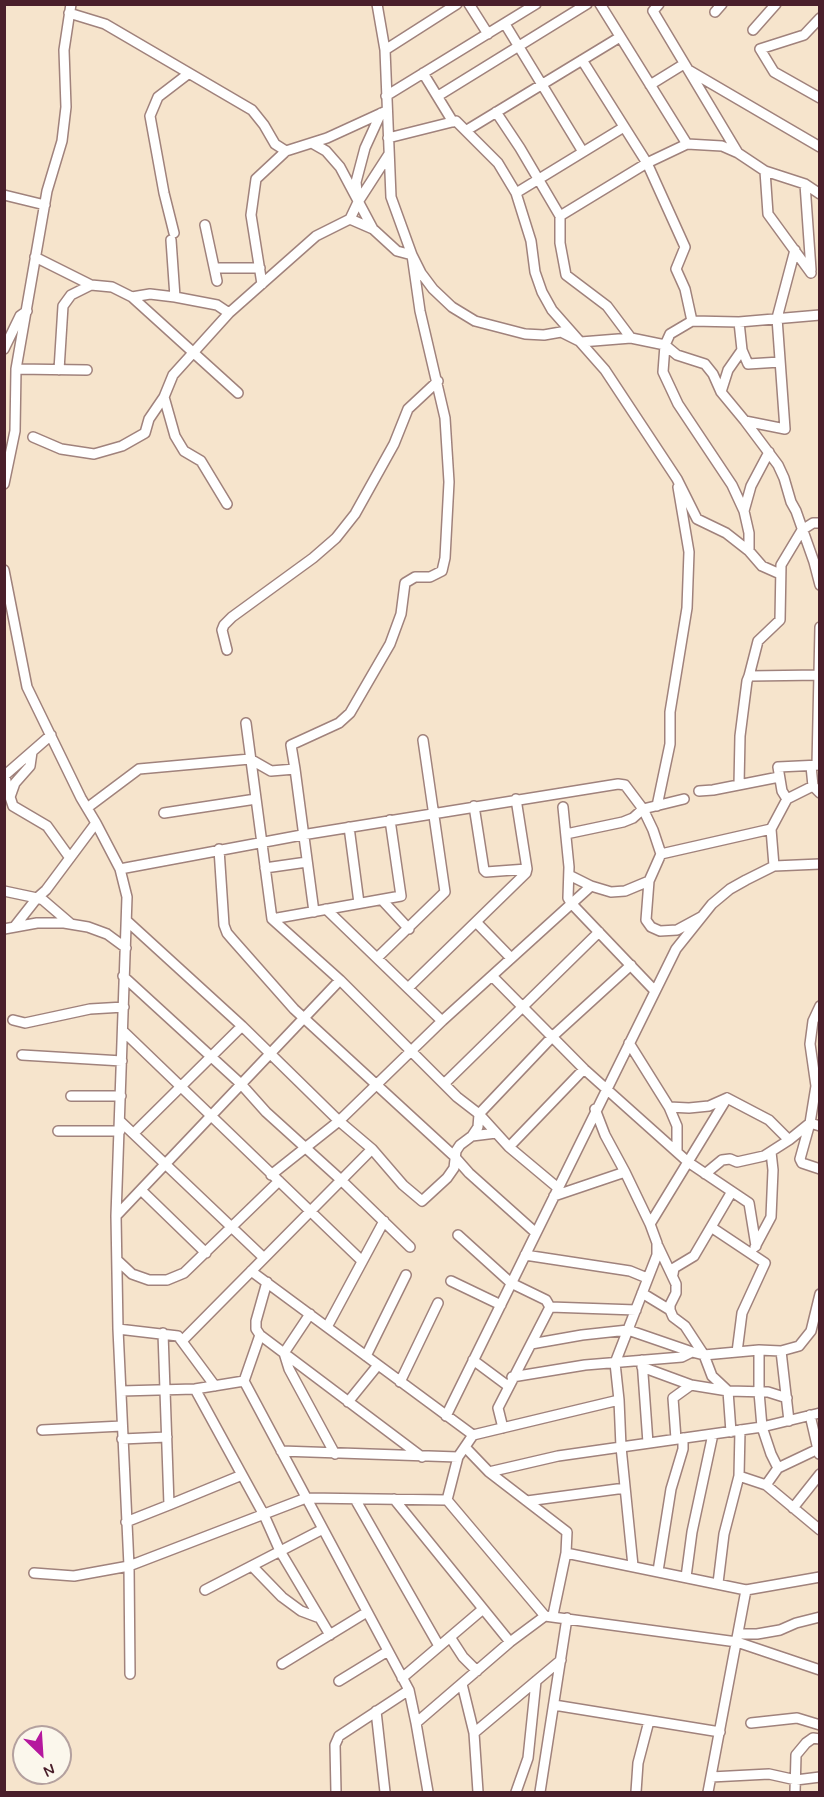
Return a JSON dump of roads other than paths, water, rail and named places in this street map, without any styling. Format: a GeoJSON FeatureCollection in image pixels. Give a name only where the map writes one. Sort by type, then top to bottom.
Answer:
{"type":"FeatureCollection","features":[{"type":"Feature","properties":{"kind":"street"},"geometry":{"type":"LineString","coordinates":[[377,4],[384,50],[386,96],[384,112],[388,138],[390,197],[412,255],[421,273],[433,289],[452,307],[475,321],[525,334],[544,335],[561,332],[581,342],[631,338],[665,345],[677,355],[705,364],[713,374],[721,392],[769,453],[784,478],[814,562],[819,585]]}},
{"type":"Feature","properties":{"kind":"street"},"geometry":{"type":"LineString","coordinates":[[384,50],[457,4]]}},
{"type":"Feature","properties":{"kind":"street"},"geometry":{"type":"LineString","coordinates":[[469,4],[488,34]]}},
{"type":"Feature","properties":{"kind":"street"},"geometry":{"type":"LineString","coordinates":[[386,96],[536,4]]}},
{"type":"Feature","properties":{"kind":"street"},"geometry":{"type":"LineString","coordinates":[[438,96],[575,8],[587,4]]}},
{"type":"Feature","properties":{"kind":"street"},"geometry":{"type":"LineString","coordinates":[[600,4],[687,144]]}},
{"type":"Feature","properties":{"kind":"street"},"geometry":{"type":"LineString","coordinates":[[659,4],[653,11],[738,153]]}},
{"type":"Feature","properties":{"kind":"street"},"geometry":{"type":"LineString","coordinates":[[753,30],[776,4]]}},
{"type":"Feature","properties":{"kind":"street"},"geometry":{"type":"LineString","coordinates":[[4,484],[15,431],[16,369],[45,205],[62,141],[66,107],[64,50],[70,9],[105,24],[252,110],[275,144],[286,151]]}},
{"type":"Feature","properties":{"kind":"street"},"geometry":{"type":"LineString","coordinates":[[819,18],[804,35],[760,49],[774,72],[819,98]]}},
{"type":"Feature","properties":{"kind":"street"},"geometry":{"type":"LineString","coordinates":[[505,24],[583,152]]}},
{"type":"Feature","properties":{"kind":"street"},"geometry":{"type":"LineString","coordinates":[[467,130],[620,37]]}},
{"type":"Feature","properties":{"kind":"street"},"geometry":{"type":"LineString","coordinates":[[582,60],[646,163],[685,247],[676,269],[685,289],[692,321]]}},
{"type":"Feature","properties":{"kind":"street"},"geometry":{"type":"LineString","coordinates":[[650,85],[686,67]]}},
{"type":"Feature","properties":{"kind":"street"},"geometry":{"type":"LineString","coordinates":[[686,67],[819,147]]}},
{"type":"Feature","properties":{"kind":"street"},"geometry":{"type":"LineString","coordinates":[[175,297],[172,236],[150,116],[158,97],[189,74]]}},
{"type":"Feature","properties":{"kind":"street"},"geometry":{"type":"LineString","coordinates":[[423,74],[453,122]]}},
{"type":"Feature","properties":{"kind":"street"},"geometry":{"type":"LineString","coordinates":[[262,284],[251,214],[256,179],[286,151],[312,144],[384,112]]}},
{"type":"Feature","properties":{"kind":"street"},"geometry":{"type":"LineString","coordinates":[[358,202],[356,182],[365,148],[384,112]]}},
{"type":"Feature","properties":{"kind":"street"},"geometry":{"type":"LineString","coordinates":[[496,112],[560,216],[560,243],[566,275],[607,306],[631,338]]}},
{"type":"Feature","properties":{"kind":"street"},"geometry":{"type":"LineString","coordinates":[[388,138],[456,121],[498,162],[516,193],[531,241],[535,272],[552,310],[605,370],[677,479],[697,519],[726,533],[749,551],[762,566],[780,574]]}},
{"type":"Feature","properties":{"kind":"street"},"geometry":{"type":"LineString","coordinates":[[516,193],[624,127]]}},
{"type":"Feature","properties":{"kind":"street"},"geometry":{"type":"LineString","coordinates":[[312,144],[326,151],[340,167],[373,229],[397,251],[412,255]]}},
{"type":"Feature","properties":{"kind":"street"},"geometry":{"type":"LineString","coordinates":[[560,216],[646,163],[687,144],[722,146],[738,153],[765,171],[805,184],[819,194]]}},
{"type":"Feature","properties":{"kind":"street"},"geometry":{"type":"LineString","coordinates":[[33,438],[60,448],[89,454],[102,453],[122,446],[145,433],[149,418],[164,397],[173,375],[229,313],[316,236],[350,219],[358,202],[389,154]]}},
{"type":"Feature","properties":{"kind":"street"},"geometry":{"type":"LineString","coordinates":[[765,171],[768,214],[815,273]]}},
{"type":"Feature","properties":{"kind":"street"},"geometry":{"type":"LineString","coordinates":[[805,184],[815,273]]}},
{"type":"Feature","properties":{"kind":"street"},"geometry":{"type":"LineString","coordinates":[[4,195],[45,205]]}},
{"type":"Feature","properties":{"kind":"street"},"geometry":{"type":"LineString","coordinates":[[350,219],[373,229]]}},
{"type":"Feature","properties":{"kind":"street"},"geometry":{"type":"LineString","coordinates":[[206,225],[217,281]]}},
{"type":"Feature","properties":{"kind":"street"},"geometry":{"type":"LineString","coordinates":[[745,421],[785,429],[777,318],[795,250]]}},
{"type":"Feature","properties":{"kind":"street"},"geometry":{"type":"LineString","coordinates":[[314,912],[291,745],[339,723],[350,713],[390,644],[401,614],[405,583],[415,577],[430,577],[442,571],[445,558],[449,482],[445,418],[420,310],[412,255]]}},
{"type":"Feature","properties":{"kind":"street"},"geometry":{"type":"LineString","coordinates":[[36,256],[91,285],[112,287],[132,297],[238,393]]}},
{"type":"Feature","properties":{"kind":"street"},"geometry":{"type":"LineString","coordinates":[[215,268],[260,268]]}},
{"type":"Feature","properties":{"kind":"street"},"geometry":{"type":"LineString","coordinates":[[59,370],[63,306],[71,295],[91,285]]}},
{"type":"Feature","properties":{"kind":"street"},"geometry":{"type":"LineString","coordinates":[[132,297],[150,294],[175,297],[217,305],[229,313]]}},
{"type":"Feature","properties":{"kind":"street"},"geometry":{"type":"LineString","coordinates":[[4,349],[20,316],[27,311]]}},
{"type":"Feature","properties":{"kind":"street"},"geometry":{"type":"LineString","coordinates":[[749,551],[749,533],[744,511],[732,485],[678,404],[663,372],[665,345],[670,334],[692,321],[739,321],[819,316]]}},
{"type":"Feature","properties":{"kind":"street"},"geometry":{"type":"LineString","coordinates":[[739,321],[742,350],[747,364],[780,362]]}},
{"type":"Feature","properties":{"kind":"street"},"geometry":{"type":"LineString","coordinates":[[721,392],[728,370],[742,350]]}},
{"type":"Feature","properties":{"kind":"street"},"geometry":{"type":"LineString","coordinates":[[16,369],[87,370]]}},
{"type":"Feature","properties":{"kind":"street"},"geometry":{"type":"LineString","coordinates":[[227,650],[222,630],[224,625],[336,538],[355,514],[394,444],[408,409],[438,381]]}},
{"type":"Feature","properties":{"kind":"street"},"geometry":{"type":"LineString","coordinates":[[164,397],[175,436],[184,452],[201,461],[227,504]]}},
{"type":"Feature","properties":{"kind":"street"},"geometry":{"type":"LineString","coordinates":[[744,511],[751,486],[769,453]]}},
{"type":"Feature","properties":{"kind":"street"},"geometry":{"type":"LineString","coordinates":[[657,806],[670,744],[670,712],[687,608],[688,552],[677,479]]}},
{"type":"Feature","properties":{"kind":"street"},"geometry":{"type":"LineString","coordinates":[[739,785],[740,736],[747,681],[758,641],[780,620],[781,565],[802,530],[813,523],[819,523]]}},
{"type":"Feature","properties":{"kind":"street"},"geometry":{"type":"LineString","coordinates":[[4,570],[27,687],[120,869],[127,897],[116,1216],[120,1391],[129,1566],[130,1674]]}},
{"type":"Feature","properties":{"kind":"street"},"geometry":{"type":"LineString","coordinates":[[774,866],[771,830],[787,799],[816,790],[819,627]]}},
{"type":"Feature","properties":{"kind":"street"},"geometry":{"type":"LineString","coordinates":[[749,676],[819,675]]}},
{"type":"Feature","properties":{"kind":"street"},"geometry":{"type":"LineString","coordinates":[[246,723],[272,919],[340,980],[556,1192]]}},
{"type":"Feature","properties":{"kind":"street"},"geometry":{"type":"LineString","coordinates":[[51,735],[5,776],[14,806],[47,826],[70,858]]}},
{"type":"Feature","properties":{"kind":"street"},"geometry":{"type":"LineString","coordinates":[[377,958],[445,891],[423,740]]}},
{"type":"Feature","properties":{"kind":"street"},"geometry":{"type":"LineString","coordinates":[[10,797],[15,783],[30,766],[32,752]]}},
{"type":"Feature","properties":{"kind":"street"},"geometry":{"type":"LineString","coordinates":[[87,808],[139,769],[250,759],[271,771],[295,769]]}},
{"type":"Feature","properties":{"kind":"street"},"geometry":{"type":"LineString","coordinates":[[787,799],[782,791],[778,767],[816,765]]}},
{"type":"Feature","properties":{"kind":"street"},"geometry":{"type":"LineString","coordinates":[[699,791],[779,777]]}},
{"type":"Feature","properties":{"kind":"street"},"geometry":{"type":"LineString","coordinates":[[120,869],[219,849],[618,784],[625,785],[643,809],[661,854],[649,881],[646,920],[651,927],[660,931],[677,930],[701,917]]}},
{"type":"Feature","properties":{"kind":"street"},"geometry":{"type":"LineString","coordinates":[[164,813],[256,799]]}},
{"type":"Feature","properties":{"kind":"street"},"geometry":{"type":"LineString","coordinates":[[408,988],[526,873],[516,799]]}},
{"type":"Feature","properties":{"kind":"street"},"geometry":{"type":"LineString","coordinates":[[566,834],[623,822],[633,818],[643,809],[684,799]]}},
{"type":"Feature","properties":{"kind":"street"},"geometry":{"type":"LineString","coordinates":[[474,806],[484,870],[486,872],[527,869]]}},
{"type":"Feature","properties":{"kind":"street"},"geometry":{"type":"LineString","coordinates":[[563,807],[569,875],[568,898],[655,991]]}},
{"type":"Feature","properties":{"kind":"street"},"geometry":{"type":"LineString","coordinates":[[272,919],[401,896],[390,820]]}},
{"type":"Feature","properties":{"kind":"street"},"geometry":{"type":"LineString","coordinates":[[15,926],[46,890],[96,823]]}},
{"type":"Feature","properties":{"kind":"street"},"geometry":{"type":"LineString","coordinates":[[349,827],[359,903]]}},
{"type":"Feature","properties":{"kind":"street"},"geometry":{"type":"LineString","coordinates":[[661,854],[771,830]]}},
{"type":"Feature","properties":{"kind":"street"},"geometry":{"type":"LineString","coordinates":[[219,849],[224,925],[227,933],[282,997],[536,1233]]}},
{"type":"Feature","properties":{"kind":"street"},"geometry":{"type":"LineString","coordinates":[[265,868],[307,862]]}},
{"type":"Feature","properties":{"kind":"street"},"geometry":{"type":"LineString","coordinates":[[446,1416],[595,1109],[676,949],[712,904],[730,890],[774,866],[819,864]]}},
{"type":"Feature","properties":{"kind":"street"},"geometry":{"type":"LineString","coordinates":[[501,871],[511,888]]}},
{"type":"Feature","properties":{"kind":"street"},"geometry":{"type":"LineString","coordinates":[[569,875],[591,886],[611,892],[625,891],[649,881]]}},
{"type":"Feature","properties":{"kind":"street"},"geometry":{"type":"LineString","coordinates":[[117,1260],[132,1274],[149,1280],[166,1280],[184,1273],[232,1228],[275,1178],[305,1149],[339,1121],[442,1021],[591,886]]}},
{"type":"Feature","properties":{"kind":"street"},"geometry":{"type":"LineString","coordinates":[[4,891],[43,900],[71,924]]}},
{"type":"Feature","properties":{"kind":"street"},"geometry":{"type":"LineString","coordinates":[[382,900],[409,928]]}},
{"type":"Feature","properties":{"kind":"street"},"geometry":{"type":"LineString","coordinates":[[326,909],[442,1021]]}},
{"type":"Feature","properties":{"kind":"street"},"geometry":{"type":"LineString","coordinates":[[127,921],[242,1026],[339,1121],[372,1149],[403,1185],[422,1201],[447,1178],[454,1168],[454,1156],[460,1145],[472,1136],[478,1127],[479,1114],[553,1036],[631,965]]}},
{"type":"Feature","properties":{"kind":"street"},"geometry":{"type":"LineString","coordinates":[[476,922],[511,958]]}},
{"type":"Feature","properties":{"kind":"street"},"geometry":{"type":"LineString","coordinates":[[4,929],[37,923],[71,924],[107,934],[126,948]]}},
{"type":"Feature","properties":{"kind":"street"},"geometry":{"type":"LineString","coordinates":[[445,1083],[599,932]]}},
{"type":"Feature","properties":{"kind":"street"},"geometry":{"type":"LineString","coordinates":[[123,976],[242,1084],[266,1112],[410,1247]]}},
{"type":"Feature","properties":{"kind":"street"},"geometry":{"type":"LineString","coordinates":[[492,976],[584,1069],[688,1162],[749,1203],[753,1251]]}},
{"type":"Feature","properties":{"kind":"street"},"geometry":{"type":"LineString","coordinates":[[116,1216],[340,980]]}},
{"type":"Feature","properties":{"kind":"street"},"geometry":{"type":"LineString","coordinates":[[819,1006],[813,1021],[810,1044],[816,1086],[815,1125],[800,1159],[802,1163],[819,1169]]}},
{"type":"Feature","properties":{"kind":"street"},"geometry":{"type":"LineString","coordinates":[[13,1020],[25,1023],[90,1009],[124,1007]]}},
{"type":"Feature","properties":{"kind":"street"},"geometry":{"type":"LineString","coordinates":[[134,1133],[242,1026]]}},
{"type":"Feature","properties":{"kind":"street"},"geometry":{"type":"LineString","coordinates":[[123,1031],[362,1262]]}},
{"type":"Feature","properties":{"kind":"street"},"geometry":{"type":"LineString","coordinates":[[629,1043],[669,1107],[677,1126],[677,1152]]}},
{"type":"Feature","properties":{"kind":"street"},"geometry":{"type":"LineString","coordinates":[[22,1055],[122,1061]]}},
{"type":"Feature","properties":{"kind":"street"},"geometry":{"type":"LineString","coordinates":[[508,1146],[584,1069]]}},
{"type":"Feature","properties":{"kind":"street"},"geometry":{"type":"LineString","coordinates":[[71,1096],[121,1096]]}},
{"type":"Feature","properties":{"kind":"street"},"geometry":{"type":"LineString","coordinates":[[669,1107],[709,1106],[727,1098]]}},
{"type":"Feature","properties":{"kind":"street"},"geometry":{"type":"LineString","coordinates":[[727,1098],[769,1120],[789,1140]]}},
{"type":"Feature","properties":{"kind":"street"},"geometry":{"type":"LineString","coordinates":[[650,1224],[727,1098]]}},
{"type":"Feature","properties":{"kind":"street"},"geometry":{"type":"LineString","coordinates":[[595,1109],[604,1135],[625,1172],[673,1274],[676,1284],[676,1293],[670,1305],[673,1317],[685,1326],[704,1355],[712,1376],[728,1391],[736,1431],[739,1476],[724,1534],[718,1583]]}},
{"type":"Feature","properties":{"kind":"street"},"geometry":{"type":"LineString","coordinates":[[705,1174],[722,1160],[750,1160],[771,1152],[815,1125]]}},
{"type":"Feature","properties":{"kind":"street"},"geometry":{"type":"LineString","coordinates":[[58,1131],[120,1126],[134,1133],[264,1258]]}},
{"type":"Feature","properties":{"kind":"street"},"geometry":{"type":"LineString","coordinates":[[472,1136],[496,1133]]}},
{"type":"Feature","properties":{"kind":"street"},"geometry":{"type":"LineString","coordinates":[[182,1341],[372,1149]]}},
{"type":"Feature","properties":{"kind":"street"},"geometry":{"type":"LineString","coordinates":[[753,1251],[771,1216],[773,1170],[771,1152]]}},
{"type":"Feature","properties":{"kind":"street"},"geometry":{"type":"LineString","coordinates":[[556,1192],[625,1172]]}},
{"type":"Feature","properties":{"kind":"street"},"geometry":{"type":"LineString","coordinates":[[141,1190],[206,1253]]}},
{"type":"Feature","properties":{"kind":"street"},"geometry":{"type":"LineString","coordinates":[[673,1274],[674,1268],[694,1256],[731,1193]]}},
{"type":"Feature","properties":{"kind":"street"},"geometry":{"type":"LineString","coordinates":[[327,1327],[384,1221]]}},
{"type":"Feature","properties":{"kind":"street"},"geometry":{"type":"LineString","coordinates":[[711,1227],[753,1251],[765,1263],[742,1313],[737,1352]]}},
{"type":"Feature","properties":{"kind":"street"},"geometry":{"type":"LineString","coordinates":[[458,1235],[511,1283],[546,1300],[550,1307]]}},
{"type":"Feature","properties":{"kind":"street"},"geometry":{"type":"LineString","coordinates":[[633,1566],[615,1363],[657,1255],[657,1243]]}},
{"type":"Feature","properties":{"kind":"street"},"geometry":{"type":"LineString","coordinates":[[525,1255],[630,1271],[647,1278]]}},
{"type":"Feature","properties":{"kind":"street"},"geometry":{"type":"LineString","coordinates":[[251,1270],[473,1435]]}},
{"type":"Feature","properties":{"kind":"street"},"geometry":{"type":"LineString","coordinates":[[366,1356],[406,1275]]}},
{"type":"Feature","properties":{"kind":"street"},"geometry":{"type":"LineString","coordinates":[[451,1281],[501,1305]]}},
{"type":"Feature","properties":{"kind":"street"},"geometry":{"type":"LineString","coordinates":[[267,1282],[256,1321],[256,1329],[260,1335],[422,1457]]}},
{"type":"Feature","properties":{"kind":"street"},"geometry":{"type":"LineString","coordinates":[[642,1293],[670,1310]]}},
{"type":"Feature","properties":{"kind":"street"},"geometry":{"type":"LineString","coordinates":[[531,1344],[628,1330],[704,1355],[759,1350],[781,1351],[799,1346],[806,1339],[811,1331],[819,1294]]}},
{"type":"Feature","properties":{"kind":"street"},"geometry":{"type":"LineString","coordinates":[[400,1382],[438,1303]]}},
{"type":"Feature","properties":{"kind":"street"},"geometry":{"type":"LineString","coordinates":[[550,1307],[636,1310]]}},
{"type":"Feature","properties":{"kind":"street"},"geometry":{"type":"LineString","coordinates":[[503,1428],[498,1408],[550,1307]]}},
{"type":"Feature","properties":{"kind":"street"},"geometry":{"type":"LineString","coordinates":[[284,1353],[310,1314]]}},
{"type":"Feature","properties":{"kind":"street"},"geometry":{"type":"LineString","coordinates":[[118,1329],[178,1336],[216,1386]]}},
{"type":"Feature","properties":{"kind":"street"},"geometry":{"type":"LineString","coordinates":[[163,1333],[169,1505]]}},
{"type":"Feature","properties":{"kind":"street"},"geometry":{"type":"LineString","coordinates":[[260,1335],[244,1381],[409,1690],[417,1723],[428,1792]]}},
{"type":"Feature","properties":{"kind":"street"},"geometry":{"type":"LineString","coordinates":[[759,1350],[762,1427],[778,1468]]}},
{"type":"Feature","properties":{"kind":"street"},"geometry":{"type":"LineString","coordinates":[[781,1351],[789,1421]]}},
{"type":"Feature","properties":{"kind":"street"},"geometry":{"type":"LineString","coordinates":[[473,1360],[510,1382],[585,1365],[642,1364],[682,1357],[692,1352]]}},
{"type":"Feature","properties":{"kind":"street"},"geometry":{"type":"LineString","coordinates":[[284,1353],[289,1369],[335,1454]]}},
{"type":"Feature","properties":{"kind":"street"},"geometry":{"type":"LineString","coordinates":[[642,1364],[691,1385],[728,1391],[768,1392],[788,1398]]}},
{"type":"Feature","properties":{"kind":"street"},"geometry":{"type":"LineString","coordinates":[[642,1364],[648,1443]]}},
{"type":"Feature","properties":{"kind":"street"},"geometry":{"type":"LineString","coordinates":[[348,1402],[378,1365]]}},
{"type":"Feature","properties":{"kind":"street"},"geometry":{"type":"LineString","coordinates":[[120,1391],[195,1389],[244,1381]]}},
{"type":"Feature","properties":{"kind":"street"},"geometry":{"type":"LineString","coordinates":[[658,1571],[671,1489],[683,1449],[673,1398],[691,1385]]}},
{"type":"Feature","properties":{"kind":"street"},"geometry":{"type":"LineString","coordinates":[[195,1389],[264,1515],[280,1551],[330,1635]]}},
{"type":"Feature","properties":{"kind":"street"},"geometry":{"type":"LineString","coordinates":[[447,1500],[458,1457],[473,1435],[619,1400]]}},
{"type":"Feature","properties":{"kind":"street"},"geometry":{"type":"LineString","coordinates":[[489,1472],[558,1456],[762,1427],[815,1414],[819,1452],[778,1468],[766,1485]]}},
{"type":"Feature","properties":{"kind":"street"},"geometry":{"type":"LineString","coordinates":[[42,1430],[122,1426]]}},
{"type":"Feature","properties":{"kind":"street"},"geometry":{"type":"LineString","coordinates":[[686,1577],[692,1532],[714,1434]]}},
{"type":"Feature","properties":{"kind":"street"},"geometry":{"type":"LineString","coordinates":[[123,1439],[167,1437]]}},
{"type":"Feature","properties":{"kind":"street"},"geometry":{"type":"LineString","coordinates":[[465,1447],[489,1472],[567,1532],[566,1553],[549,1616]]}},
{"type":"Feature","properties":{"kind":"street"},"geometry":{"type":"LineString","coordinates":[[282,1451],[458,1457]]}},
{"type":"Feature","properties":{"kind":"street"},"geometry":{"type":"LineString","coordinates":[[794,1508],[819,1474]]}},
{"type":"Feature","properties":{"kind":"street"},"geometry":{"type":"LineString","coordinates":[[126,1522],[242,1475]]}},
{"type":"Feature","properties":{"kind":"street"},"geometry":{"type":"LineString","coordinates":[[739,1476],[766,1485],[819,1530]]}},
{"type":"Feature","properties":{"kind":"street"},"geometry":{"type":"LineString","coordinates":[[527,1501],[625,1488]]}},
{"type":"Feature","properties":{"kind":"street"},"geometry":{"type":"LineString","coordinates":[[34,1573],[74,1576],[129,1566],[306,1498],[447,1500],[549,1616]]}},
{"type":"Feature","properties":{"kind":"street"},"geometry":{"type":"LineString","coordinates":[[355,1499],[439,1646]]}},
{"type":"Feature","properties":{"kind":"street"},"geometry":{"type":"LineString","coordinates":[[394,1499],[510,1642]]}},
{"type":"Feature","properties":{"kind":"street"},"geometry":{"type":"LineString","coordinates":[[205,1590],[323,1529]]}},
{"type":"Feature","properties":{"kind":"street"},"geometry":{"type":"LineString","coordinates":[[566,1553],[746,1590],[819,1577]]}},
{"type":"Feature","properties":{"kind":"street"},"geometry":{"type":"LineString","coordinates":[[252,1566],[282,1597],[301,1611],[318,1618]]}},
{"type":"Feature","properties":{"kind":"street"},"geometry":{"type":"LineString","coordinates":[[708,1792],[746,1590]]}},
{"type":"Feature","properties":{"kind":"street"},"geometry":{"type":"LineString","coordinates":[[402,1678],[483,1609]]}},
{"type":"Feature","properties":{"kind":"street"},"geometry":{"type":"LineString","coordinates":[[282,1664],[367,1612]]}},
{"type":"Feature","properties":{"kind":"street"},"geometry":{"type":"LineString","coordinates":[[417,1723],[510,1642],[549,1616],[737,1638],[819,1670]]}},
{"type":"Feature","properties":{"kind":"street"},"geometry":{"type":"LineString","coordinates":[[737,1638],[780,1630],[819,1617]]}},
{"type":"Feature","properties":{"kind":"street"},"geometry":{"type":"LineString","coordinates":[[540,1792],[567,1618]]}},
{"type":"Feature","properties":{"kind":"street"},"geometry":{"type":"LineString","coordinates":[[450,1637],[463,1657],[477,1671]]}},
{"type":"Feature","properties":{"kind":"street"},"geometry":{"type":"LineString","coordinates":[[339,1681],[388,1651]]}},
{"type":"Feature","properties":{"kind":"street"},"geometry":{"type":"LineString","coordinates":[[474,1733],[561,1660]]}},
{"type":"Feature","properties":{"kind":"street"},"geometry":{"type":"LineString","coordinates":[[516,1792],[528,1758],[536,1680]]}},
{"type":"Feature","properties":{"kind":"street"},"geometry":{"type":"LineString","coordinates":[[462,1684],[474,1733],[478,1792]]}},
{"type":"Feature","properties":{"kind":"street"},"geometry":{"type":"LineString","coordinates":[[336,1792],[335,1745],[339,1736],[409,1690]]}},
{"type":"Feature","properties":{"kind":"street"},"geometry":{"type":"LineString","coordinates":[[554,1705],[720,1732]]}},
{"type":"Feature","properties":{"kind":"street"},"geometry":{"type":"LineString","coordinates":[[376,1711],[385,1792]]}},
{"type":"Feature","properties":{"kind":"street"},"geometry":{"type":"LineString","coordinates":[[751,1722],[797,1718],[819,1727],[816,1739],[806,1743],[796,1755],[795,1792]]}},
{"type":"Feature","properties":{"kind":"street"},"geometry":{"type":"LineString","coordinates":[[636,1792],[638,1763],[649,1721]]}},
{"type":"Feature","properties":{"kind":"street"},"geometry":{"type":"LineString","coordinates":[[711,1777],[769,1774],[796,1780],[819,1777]]}}]}
